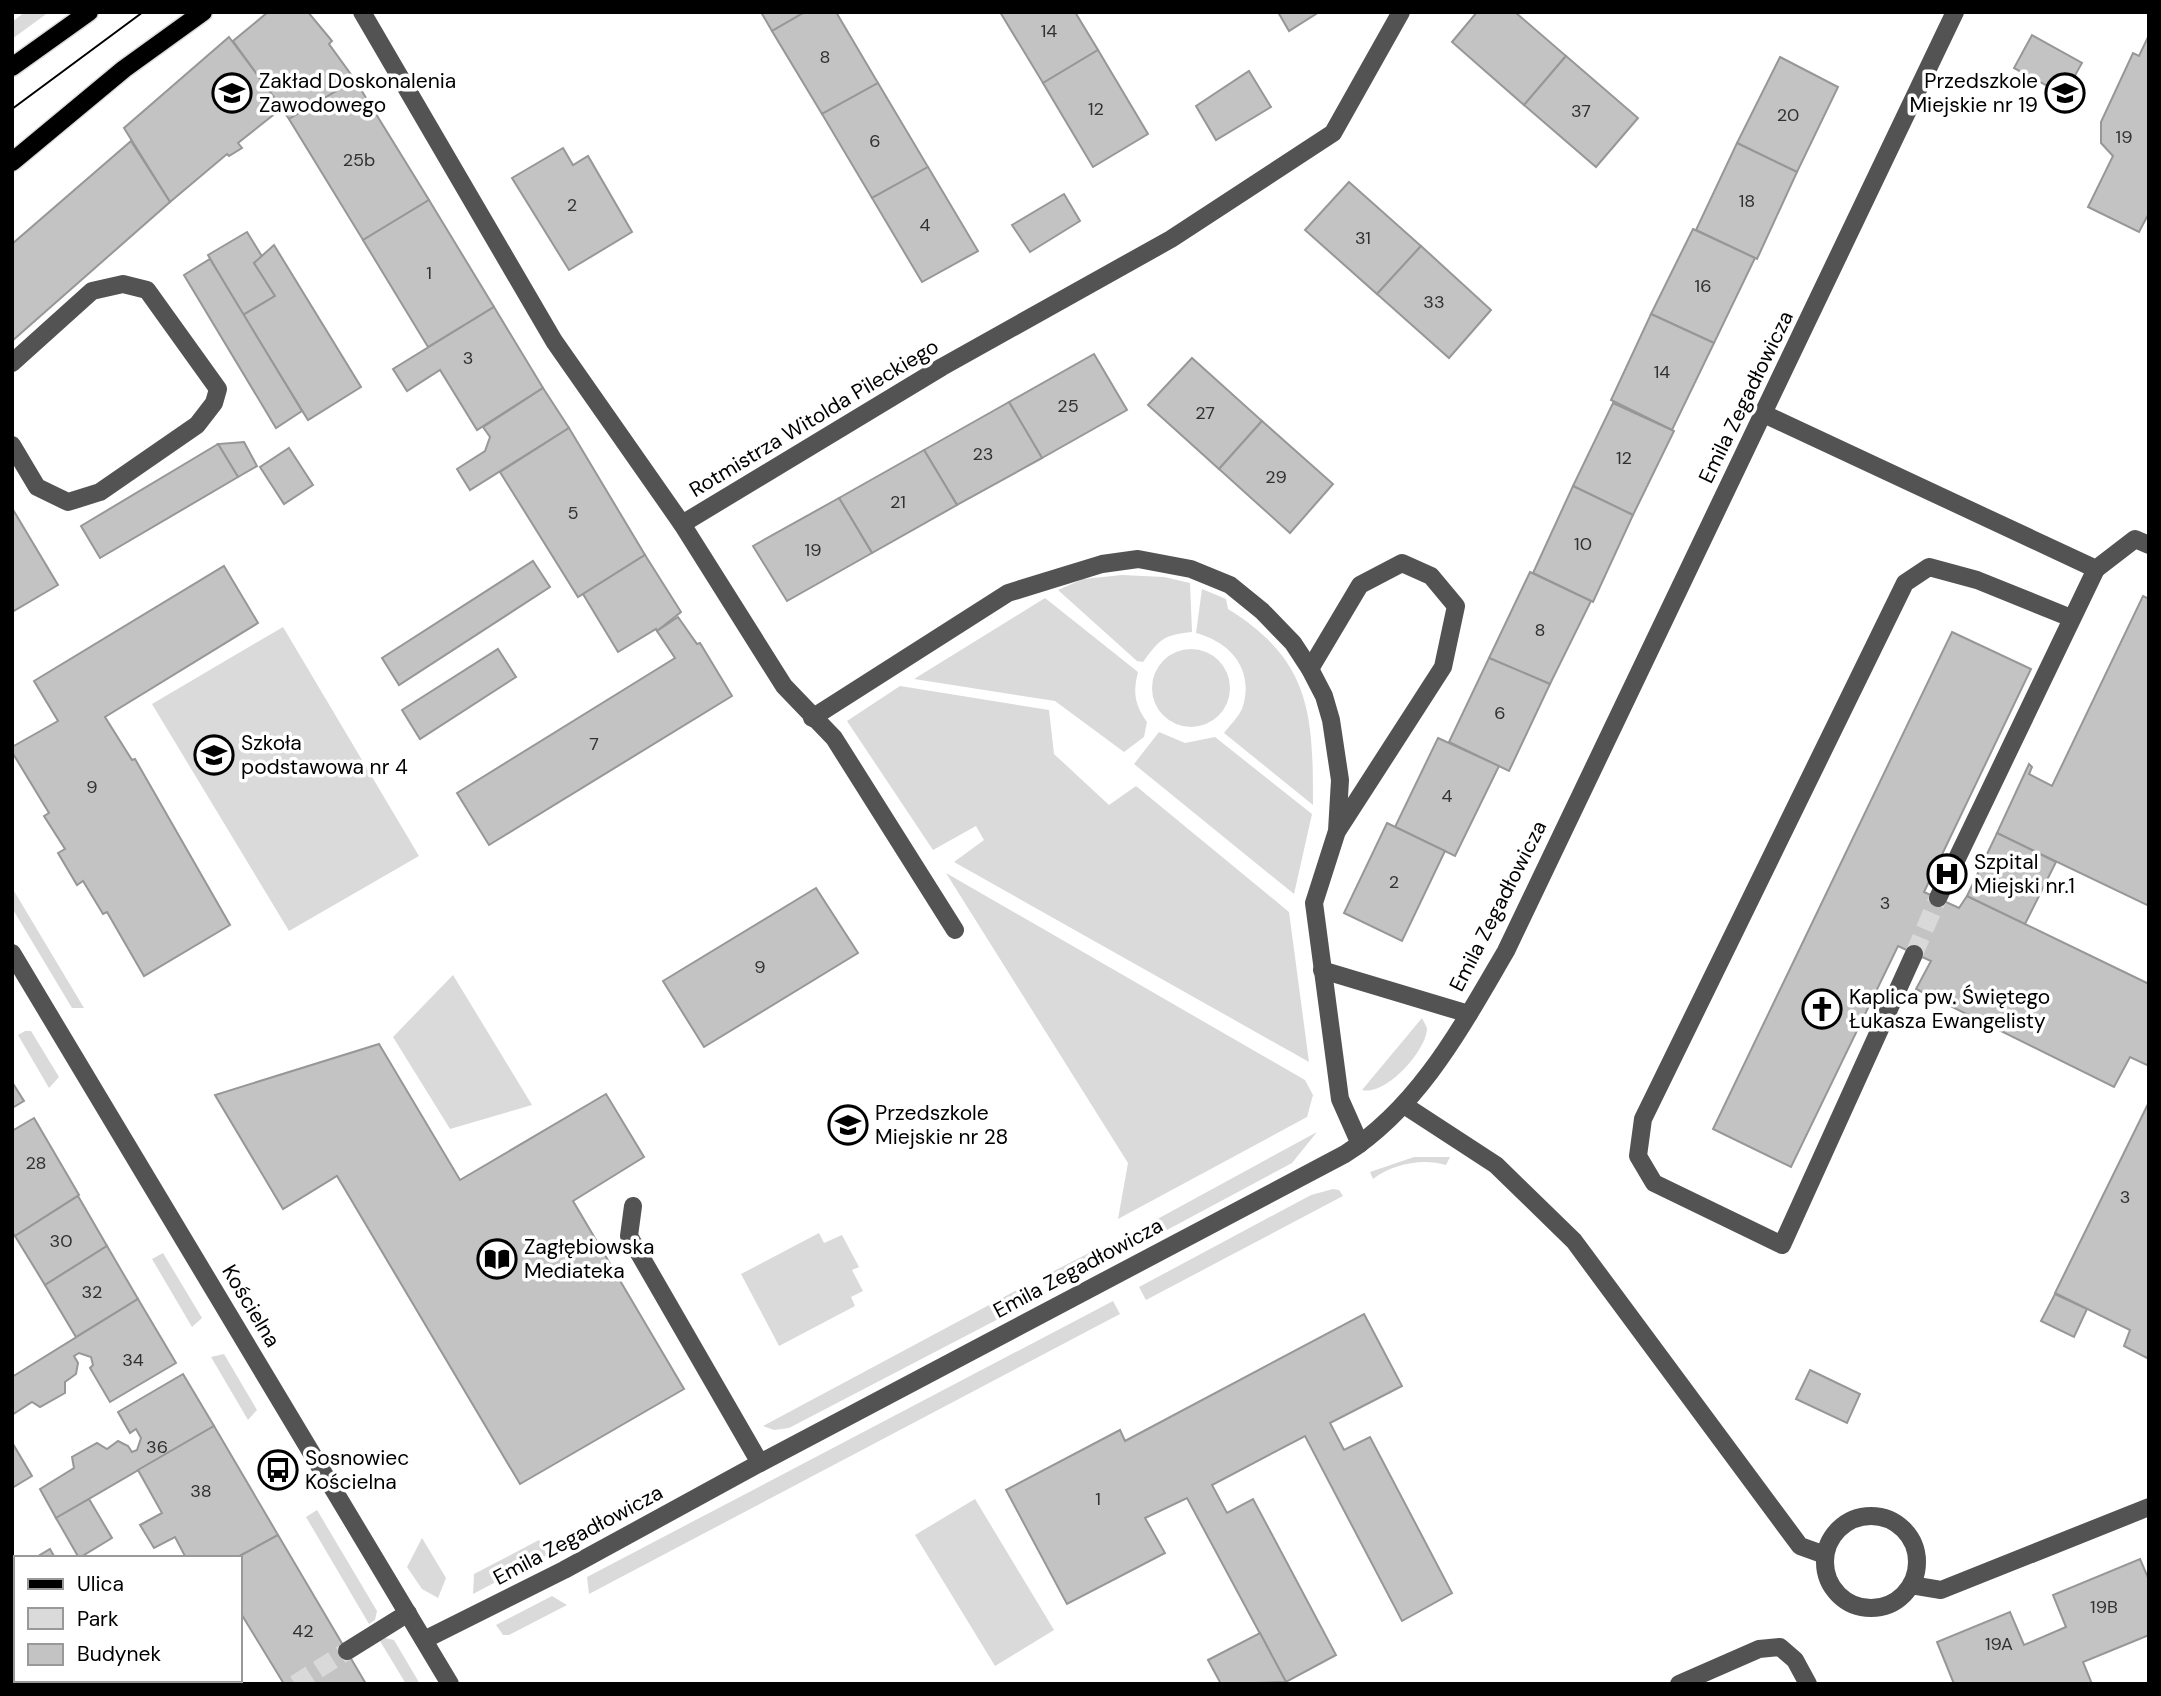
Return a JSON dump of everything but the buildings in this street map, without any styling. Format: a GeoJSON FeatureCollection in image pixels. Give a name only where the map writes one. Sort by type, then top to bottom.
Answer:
{"type":"FeatureCollection","features":[{"type":"Feature","properties":{"kind":"main road"},"geometry":{"type":"LineString","coordinates":[[12,67],[89,12]]}},
{"type":"Feature","properties":{"kind":"main road"},"geometry":{"type":"LineString","coordinates":[[12,162],[124,69],[203,12]]}},
{"type":"Feature","properties":{"kind":"street","name":"Rotmistrza Witolda Pileckiego"},"geometry":{"type":"LineString","coordinates":[[362,12],[554,341],[682,524],[942,367],[1171,239],[1333,133],[1401,12]]}},
{"type":"Feature","properties":{"kind":"street","name":"Emila Zegadłowicza"},"geometry":{"type":"LineString","coordinates":[[424,1640],[564,1570],[1360,1144],[1404,1105],[1436,1065],[1506,951],[1955,12]]}},
{"type":"Feature","properties":{"kind":"street"},"geometry":{"type":"LineString","coordinates":[[12,363],[92,291],[123,284],[147,290],[218,389],[214,403],[197,425],[100,492],[68,502],[37,487],[18,469],[12,445]]}},
{"type":"Feature","properties":{"kind":"street"},"geometry":{"type":"LineString","coordinates":[[1764,414],[2096,569]]}},
{"type":"Feature","properties":{"kind":"street"},"geometry":{"type":"LineString","coordinates":[[682,524],[784,686],[834,738],[955,930]]}},
{"type":"Feature","properties":{"kind":"street"},"geometry":{"type":"LineString","coordinates":[[1938,898],[2096,569],[2135,538],[2149,545]]}},
{"type":"Feature","properties":{"kind":"street"},"geometry":{"type":"LineString","coordinates":[[812,718],[1008,593],[1102,564],[1138,559],[1191,569],[1230,586],[1262,611],[1293,643],[1325,696],[1331,720],[1340,780],[1337,831],[1314,903],[1340,1099],[1360,1144]]}},
{"type":"Feature","properties":{"kind":"street"},"geometry":{"type":"LineString","coordinates":[[1310,669],[1360,585],[1402,563],[1431,576],[1456,606],[1443,667],[1337,831]]}},
{"type":"Feature","properties":{"kind":"street"},"geometry":{"type":"LineString","coordinates":[[1914,954],[1783,1245],[1654,1183],[1638,1156],[1643,1119],[1905,583],[1929,567],[1977,580],[2071,618]]}},
{"type":"Feature","properties":{"kind":"street","name":"Kościelna"},"geometry":{"type":"LineString","coordinates":[[12,953],[450,1684]]}},
{"type":"Feature","properties":{"kind":"street"},"geometry":{"type":"LineString","coordinates":[[1322,970],[1469,1014]]}},
{"type":"Feature","properties":{"kind":"street"},"geometry":{"type":"LineString","coordinates":[[1404,1105],[1496,1165],[1573,1241],[1800,1546],[1825,1555]]}},
{"type":"Feature","properties":{"kind":"street"},"geometry":{"type":"LineString","coordinates":[[633,1206],[629,1236],[760,1463]]}},
{"type":"Feature","properties":{"kind":"street"},"geometry":{"type":"LineString","coordinates":[[1911,1585],[1941,1590],[2149,1507]]}},
{"type":"Feature","properties":{"kind":"street"},"geometry":{"type":"LineString","coordinates":[[1870,1515],[1886,1518],[1900,1526],[1910,1538],[1916,1553],[1916,1570],[1911,1585],[1887,1606],[1855,1606],[1830,1586],[1825,1570],[1825,1555],[1830,1539],[1841,1527],[1854,1518],[1870,1515]]}},
{"type":"Feature","properties":{"kind":"street"},"geometry":{"type":"LineString","coordinates":[[347,1651],[408,1613]]}},
{"type":"Feature","properties":{"kind":"street"},"geometry":{"type":"LineString","coordinates":[[1679,1684],[1759,1649],[1780,1647],[1795,1660],[1808,1684]]}},
{"type":"Feature","properties":{"kind":"green space"},"geometry":{"type":"Polygon","coordinates":[[[25,12],[49,12],[12,39],[12,22],[25,12]]]}},
{"type":"Feature","properties":{"kind":"green space"},"geometry":{"type":"Polygon","coordinates":[[[1122,575],[1164,577],[1190,583],[1192,632],[1163,639],[1143,662],[1137,661],[1058,590],[1083,579],[1122,575]]]}},
{"type":"Feature","properties":{"kind":"green space"},"geometry":{"type":"Polygon","coordinates":[[[1202,589],[1226,599],[1228,609],[1256,629],[1277,649],[1292,670],[1302,693],[1308,718],[1312,744],[1313,805],[1224,733],[1242,710],[1246,693],[1245,680],[1242,669],[1229,650],[1196,633],[1202,589]]]}},
{"type":"Feature","properties":{"kind":"green space"},"geometry":{"type":"Polygon","coordinates":[[[1045,598],[1138,672],[1136,698],[1147,722],[1144,737],[1124,752],[1055,701],[914,679],[1045,598]]]}},
{"type":"Feature","properties":{"kind":"green space"},"geometry":{"type":"Polygon","coordinates":[[[283,627],[419,856],[289,931],[152,704],[283,627]]]}},
{"type":"Feature","properties":{"kind":"green space"},"geometry":{"type":"Polygon","coordinates":[[[1183,649],[1199,649],[1213,655],[1224,666],[1230,680],[1230,696],[1224,710],[1213,721],[1199,727],[1183,727],[1169,721],[1158,710],[1152,696],[1152,680],[1158,666],[1169,655],[1183,649]]]}},
{"type":"Feature","properties":{"kind":"green space"},"geometry":{"type":"Polygon","coordinates":[[[900,686],[1049,710],[1054,754],[1109,805],[1136,786],[1289,912],[1309,1062],[954,862],[984,840],[976,826],[933,850],[847,721],[900,686]]]}},
{"type":"Feature","properties":{"kind":"green space"},"geometry":{"type":"Polygon","coordinates":[[[1159,732],[1185,743],[1215,737],[1312,814],[1294,894],[1134,764],[1159,732]]]}},
{"type":"Feature","properties":{"kind":"green space"},"geometry":{"type":"Polygon","coordinates":[[[946,873],[1305,1080],[1313,1095],[1307,1117],[1118,1219],[1128,1163],[946,873]]]}},
{"type":"Feature","properties":{"kind":"green space"},"geometry":{"type":"Polygon","coordinates":[[[12,887],[84,1008],[72,1008],[12,908],[12,887]]]}},
{"type":"Feature","properties":{"kind":"green space"},"geometry":{"type":"Polygon","coordinates":[[[453,975],[532,1105],[450,1129],[393,1037],[453,975]]]}},
{"type":"Feature","properties":{"kind":"green space"},"geometry":{"type":"Polygon","coordinates":[[[1422,1018],[1427,1028],[1425,1037],[1404,1070],[1382,1086],[1362,1090],[1422,1018]]]}},
{"type":"Feature","properties":{"kind":"green space"},"geometry":{"type":"Polygon","coordinates":[[[31,1031],[59,1077],[49,1088],[18,1035],[31,1031]]]}},
{"type":"Feature","properties":{"kind":"green space"},"geometry":{"type":"Polygon","coordinates":[[[1317,1132],[1292,1163],[1124,1253],[1117,1241],[1317,1132]]]}},
{"type":"Feature","properties":{"kind":"green space"},"geometry":{"type":"Polygon","coordinates":[[[1414,1157],[1450,1157],[1446,1165],[1418,1162],[1389,1170],[1373,1179],[1370,1172],[1414,1157]]]}},
{"type":"Feature","properties":{"kind":"green space"},"geometry":{"type":"Polygon","coordinates":[[[1339,1190],[1343,1196],[1146,1300],[1139,1287],[1311,1195],[1339,1190]]]}},
{"type":"Feature","properties":{"kind":"green space"},"geometry":{"type":"Polygon","coordinates":[[[819,1233],[824,1243],[842,1235],[859,1267],[852,1270],[863,1291],[851,1297],[855,1306],[779,1346],[741,1274],[819,1233]]]}},
{"type":"Feature","properties":{"kind":"green space"},"geometry":{"type":"Polygon","coordinates":[[[1095,1250],[1102,1264],[1050,1292],[1042,1277],[1095,1250]]]}},
{"type":"Feature","properties":{"kind":"green space"},"geometry":{"type":"Polygon","coordinates":[[[163,1253],[202,1318],[192,1327],[152,1259],[163,1253]]]}},
{"type":"Feature","properties":{"kind":"green space"},"geometry":{"type":"Polygon","coordinates":[[[1017,1290],[1025,1305],[789,1428],[774,1430],[763,1426],[1017,1290]]]}},
{"type":"Feature","properties":{"kind":"green space"},"geometry":{"type":"Polygon","coordinates":[[[1113,1301],[1120,1314],[589,1594],[587,1577],[1113,1301]]]}},
{"type":"Feature","properties":{"kind":"green space"},"geometry":{"type":"Polygon","coordinates":[[[224,1354],[257,1410],[248,1420],[211,1357],[224,1354]]]}},
{"type":"Feature","properties":{"kind":"green space"},"geometry":{"type":"Polygon","coordinates":[[[975,1499],[1054,1630],[995,1666],[915,1535],[975,1499]]]}},
{"type":"Feature","properties":{"kind":"green space"},"geometry":{"type":"Polygon","coordinates":[[[317,1510],[377,1611],[375,1620],[369,1624],[306,1517],[317,1510]]]}},
{"type":"Feature","properties":{"kind":"green space"},"geometry":{"type":"Polygon","coordinates":[[[422,1538],[446,1578],[438,1598],[422,1589],[407,1567],[422,1538]]]}},
{"type":"Feature","properties":{"kind":"green space"},"geometry":{"type":"Polygon","coordinates":[[[539,1540],[547,1555],[473,1594],[474,1574],[539,1540]]]}},
{"type":"Feature","properties":{"kind":"green space"},"geometry":{"type":"Polygon","coordinates":[[[552,1596],[567,1605],[509,1635],[503,1635],[496,1625],[552,1596]]]}},
{"type":"Feature","properties":{"kind":"green space"},"geometry":{"type":"Polygon","coordinates":[[[385,1638],[394,1640],[420,1684],[406,1684],[380,1641],[385,1638]]]}},
{"type":"Feature","properties":{"kind":"tunnel"},"geometry":{"type":"LineString","coordinates":[[1914,954],[1938,898]]}},
{"type":"Feature","properties":{"kind":"tunnel"},"geometry":{"type":"LineString","coordinates":[[295,1684],[347,1651]]}},
{"type":"Feature","properties":{"kind":"tram line"},"geometry":{"type":"LineString","coordinates":[[12,109],[143,12]]}},
{"type":"Feature","properties":{"kind":"place","name":"Zakład Doskonalenia Zawodowego"},"geometry":{"type":"Point","coordinates":[232,93]}},
{"type":"Feature","properties":{"kind":"place","name":"Przedszkole Miejskie nr 19"},"geometry":{"type":"Point","coordinates":[2065,93]}},
{"type":"Feature","properties":{"kind":"place","name":"Szkoła podstawowa nr 4"},"geometry":{"type":"Point","coordinates":[214,755]}},
{"type":"Feature","properties":{"kind":"place","name":"Szpital Miejski nr.1"},"geometry":{"type":"Point","coordinates":[1947,874]}},
{"type":"Feature","properties":{"kind":"place","name":"Kaplica pw. Świętego Łukasza Ewangelisty"},"geometry":{"type":"Point","coordinates":[1822,1009]}},
{"type":"Feature","properties":{"kind":"place","name":"Przedszkole Miejskie nr 28"},"geometry":{"type":"Point","coordinates":[848,1125]}},
{"type":"Feature","properties":{"kind":"place","name":"Zagłębiowska Mediateka"},"geometry":{"type":"Point","coordinates":[497,1259]}},
{"type":"Feature","properties":{"kind":"place","name":"Sosnowiec Kościelna"},"geometry":{"type":"Point","coordinates":[278,1470]}}]}
